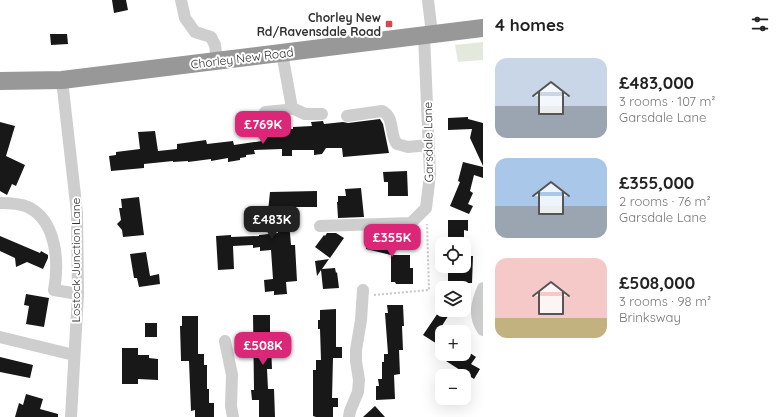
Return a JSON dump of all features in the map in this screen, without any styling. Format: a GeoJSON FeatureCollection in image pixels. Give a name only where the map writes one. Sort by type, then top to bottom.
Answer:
{"type":"FeatureCollection","features":[{"type":"Feature","properties":{"kind":"highway","name":"Chorley New Road"},"geometry":{"type":"LineString","coordinates":[[0,81],[62,80],[483,28]]}},
{"type":"Feature","properties":{"kind":"street"},"geometry":{"type":"LineString","coordinates":[[181,0],[185,18],[195,32],[211,37],[215,45],[217,61]]}},
{"type":"Feature","properties":{"kind":"street","name":"Garsdale Lane"},"geometry":{"type":"LineString","coordinates":[[426,208],[430,175],[428,0]]}},
{"type":"Feature","properties":{"kind":"street"},"geometry":{"type":"LineString","coordinates":[[282,53],[292,108]]}},
{"type":"Feature","properties":{"kind":"street","name":"Lostock Junction Lane"},"geometry":{"type":"LineString","coordinates":[[62,80],[77,213],[78,294],[71,417]]}},
{"type":"Feature","properties":{"kind":"street"},"geometry":{"type":"LineString","coordinates":[[265,112],[281,111],[292,108],[304,114],[322,114]]}},
{"type":"Feature","properties":{"kind":"street"},"geometry":{"type":"LineString","coordinates":[[347,116],[382,111],[387,113],[389,117],[393,136],[398,144],[408,146],[429,145]]}},
{"type":"Feature","properties":{"kind":"street"},"geometry":{"type":"LineString","coordinates":[[0,202],[28,207],[47,225],[55,247],[57,273],[54,290],[78,294]]}},
{"type":"Feature","properties":{"kind":"street"},"geometry":{"type":"LineString","coordinates":[[320,226],[411,223],[426,208]]}},
{"type":"Feature","properties":{"kind":"street"},"geometry":{"type":"LineString","coordinates":[[483,288],[478,299],[476,309],[478,319],[483,330]]}},
{"type":"Feature","properties":{"kind":"street"},"geometry":{"type":"LineString","coordinates":[[348,417],[358,392],[359,380],[356,361],[363,293]]}},
{"type":"Feature","properties":{"kind":"street"},"geometry":{"type":"LineString","coordinates":[[0,337],[74,355]]}},
{"type":"Feature","properties":{"kind":"street"},"geometry":{"type":"LineString","coordinates":[[224,339],[232,375],[230,406],[233,417]]}},
{"type":"Feature","properties":{"kind":"path"},"geometry":{"type":"LineString","coordinates":[[363,293],[429,290],[426,208]]}},
{"type":"Feature","properties":{"kind":"shaded area"},"geometry":{"type":"Polygon","coordinates":[[[483,42],[483,60],[458,62],[455,45],[483,42]]]}},
{"type":"Feature","properties":{"kind":"building"},"geometry":{"type":"Polygon","coordinates":[[[112,0],[126,0],[128,10],[114,13],[112,0]]]}},
{"type":"Feature","properties":{"kind":"building"},"geometry":{"type":"Polygon","coordinates":[[[50,34],[67,34],[68,44],[51,45],[50,34]]]}},
{"type":"Feature","properties":{"kind":"building"},"geometry":{"type":"Polygon","coordinates":[[[468,117],[468,119],[483,123],[483,166],[470,138],[472,129],[448,130],[448,118],[468,117]]]}},
{"type":"Feature","properties":{"kind":"building"},"geometry":{"type":"Polygon","coordinates":[[[380,119],[383,124],[389,153],[343,157],[342,148],[326,148],[322,154],[314,155],[314,150],[292,150],[292,156],[282,156],[282,149],[254,150],[255,154],[246,155],[246,157],[240,158],[240,160],[228,162],[228,158],[211,161],[211,159],[188,162],[173,161],[144,164],[144,168],[111,171],[109,156],[116,155],[116,152],[140,149],[138,132],[155,131],[158,151],[177,149],[177,144],[206,140],[207,144],[233,141],[234,145],[262,141],[262,131],[312,126],[311,122],[323,121],[324,124],[343,122],[348,123],[380,119]]]}},
{"type":"Feature","properties":{"kind":"building"},"geometry":{"type":"Polygon","coordinates":[[[0,122],[15,126],[6,156],[25,165],[16,186],[12,184],[7,195],[0,191],[0,122]]]}},
{"type":"Feature","properties":{"kind":"building"},"geometry":{"type":"Polygon","coordinates":[[[463,162],[483,167],[483,178],[474,175],[470,191],[473,193],[468,204],[473,206],[469,214],[450,206],[460,182],[458,181],[463,162]]]}},
{"type":"Feature","properties":{"kind":"building"},"geometry":{"type":"Polygon","coordinates":[[[407,171],[408,196],[388,196],[388,182],[384,182],[383,172],[407,171]]]}},
{"type":"Feature","properties":{"kind":"building"},"geometry":{"type":"Polygon","coordinates":[[[361,188],[364,217],[338,218],[338,196],[346,196],[345,189],[361,188]]]}},
{"type":"Feature","properties":{"kind":"building"},"geometry":{"type":"Polygon","coordinates":[[[317,191],[317,207],[296,207],[296,222],[289,222],[291,245],[295,245],[297,281],[286,282],[287,294],[274,295],[274,291],[265,292],[264,280],[273,279],[271,250],[260,251],[260,247],[253,248],[253,245],[233,246],[234,269],[218,270],[216,236],[259,236],[278,233],[278,211],[268,211],[270,192],[317,191]]]}},
{"type":"Feature","properties":{"kind":"building"},"geometry":{"type":"Polygon","coordinates":[[[139,197],[144,235],[123,237],[122,230],[117,224],[121,220],[119,208],[122,208],[121,199],[139,197]]]}},
{"type":"Feature","properties":{"kind":"building"},"geometry":{"type":"Polygon","coordinates":[[[448,220],[468,220],[468,231],[464,230],[464,237],[448,237],[448,220]]]}},
{"type":"Feature","properties":{"kind":"building"},"geometry":{"type":"Polygon","coordinates":[[[369,232],[396,239],[392,255],[410,255],[410,268],[413,268],[413,284],[396,284],[395,282],[391,282],[391,255],[366,249],[369,232]]]}},
{"type":"Feature","properties":{"kind":"building"},"geometry":{"type":"Polygon","coordinates":[[[327,233],[336,233],[344,238],[330,258],[315,247],[327,233]]]}},
{"type":"Feature","properties":{"kind":"building"},"geometry":{"type":"Polygon","coordinates":[[[0,236],[48,255],[43,269],[27,262],[16,267],[15,258],[0,251],[0,236]]]}},
{"type":"Feature","properties":{"kind":"building"},"geometry":{"type":"Polygon","coordinates":[[[146,252],[150,276],[159,274],[160,284],[139,287],[137,278],[134,278],[130,254],[146,252]]]}},
{"type":"Feature","properties":{"kind":"building"},"geometry":{"type":"Polygon","coordinates":[[[471,256],[473,256],[472,283],[471,281],[448,281],[448,273],[471,273],[471,256]]]}},
{"type":"Feature","properties":{"kind":"building"},"geometry":{"type":"Polygon","coordinates":[[[329,259],[322,269],[335,268],[339,288],[323,289],[321,270],[317,276],[315,261],[329,259]]]}},
{"type":"Feature","properties":{"kind":"building"},"geometry":{"type":"Polygon","coordinates":[[[26,294],[49,298],[44,327],[26,324],[29,306],[24,305],[26,294]]]}},
{"type":"Feature","properties":{"kind":"building"},"geometry":{"type":"Polygon","coordinates":[[[387,305],[403,305],[403,350],[399,350],[400,374],[394,375],[395,399],[376,400],[376,386],[379,386],[378,379],[382,379],[382,362],[384,362],[384,354],[388,354],[385,313],[388,313],[387,305]]]}},
{"type":"Feature","properties":{"kind":"building"},"geometry":{"type":"Polygon","coordinates":[[[336,309],[336,347],[342,347],[342,358],[333,358],[332,398],[338,398],[338,407],[333,407],[333,417],[316,417],[313,416],[313,370],[316,370],[316,360],[321,360],[320,329],[318,329],[318,320],[320,320],[320,310],[336,309]]]}},
{"type":"Feature","properties":{"kind":"building"},"geometry":{"type":"Polygon","coordinates":[[[253,315],[270,315],[272,369],[267,369],[268,389],[274,389],[275,417],[259,417],[259,400],[252,400],[251,390],[254,390],[253,315]]]}},
{"type":"Feature","properties":{"kind":"building"},"geometry":{"type":"Polygon","coordinates":[[[182,316],[198,316],[198,354],[204,354],[204,365],[207,365],[207,389],[209,389],[209,403],[214,403],[214,417],[195,417],[195,410],[191,411],[189,361],[181,361],[180,326],[182,326],[182,316]]]}},
{"type":"Feature","properties":{"kind":"building"},"geometry":{"type":"Polygon","coordinates":[[[435,317],[448,317],[442,325],[435,325],[435,343],[423,335],[435,317]]]}},
{"type":"Feature","properties":{"kind":"building"},"geometry":{"type":"Polygon","coordinates":[[[145,323],[157,323],[157,337],[145,337],[145,323]]]}},
{"type":"Feature","properties":{"kind":"building"},"geometry":{"type":"Polygon","coordinates":[[[122,348],[138,348],[138,355],[149,355],[149,358],[158,359],[158,380],[138,379],[138,384],[122,384],[122,348]]]}},
{"type":"Feature","properties":{"kind":"building"},"geometry":{"type":"Polygon","coordinates":[[[471,354],[476,357],[471,364],[480,369],[474,379],[471,377],[471,369],[458,369],[446,361],[471,361],[471,354]]]}},
{"type":"Feature","properties":{"kind":"building"},"geometry":{"type":"Polygon","coordinates":[[[0,357],[33,365],[30,378],[0,372],[0,357]]]}},
{"type":"Feature","properties":{"kind":"building"},"geometry":{"type":"Polygon","coordinates":[[[26,394],[43,399],[40,409],[58,414],[58,417],[15,417],[19,403],[23,405],[26,394]]]}},
{"type":"Feature","properties":{"kind":"building"},"geometry":{"type":"Polygon","coordinates":[[[375,406],[385,417],[363,417],[375,406]]]}},
{"type":"Feature","properties":{"kind":"place","name":"Chorley New Rd/Ravensdale Road"},"geometry":{"type":"Point","coordinates":[389,24]}}]}
